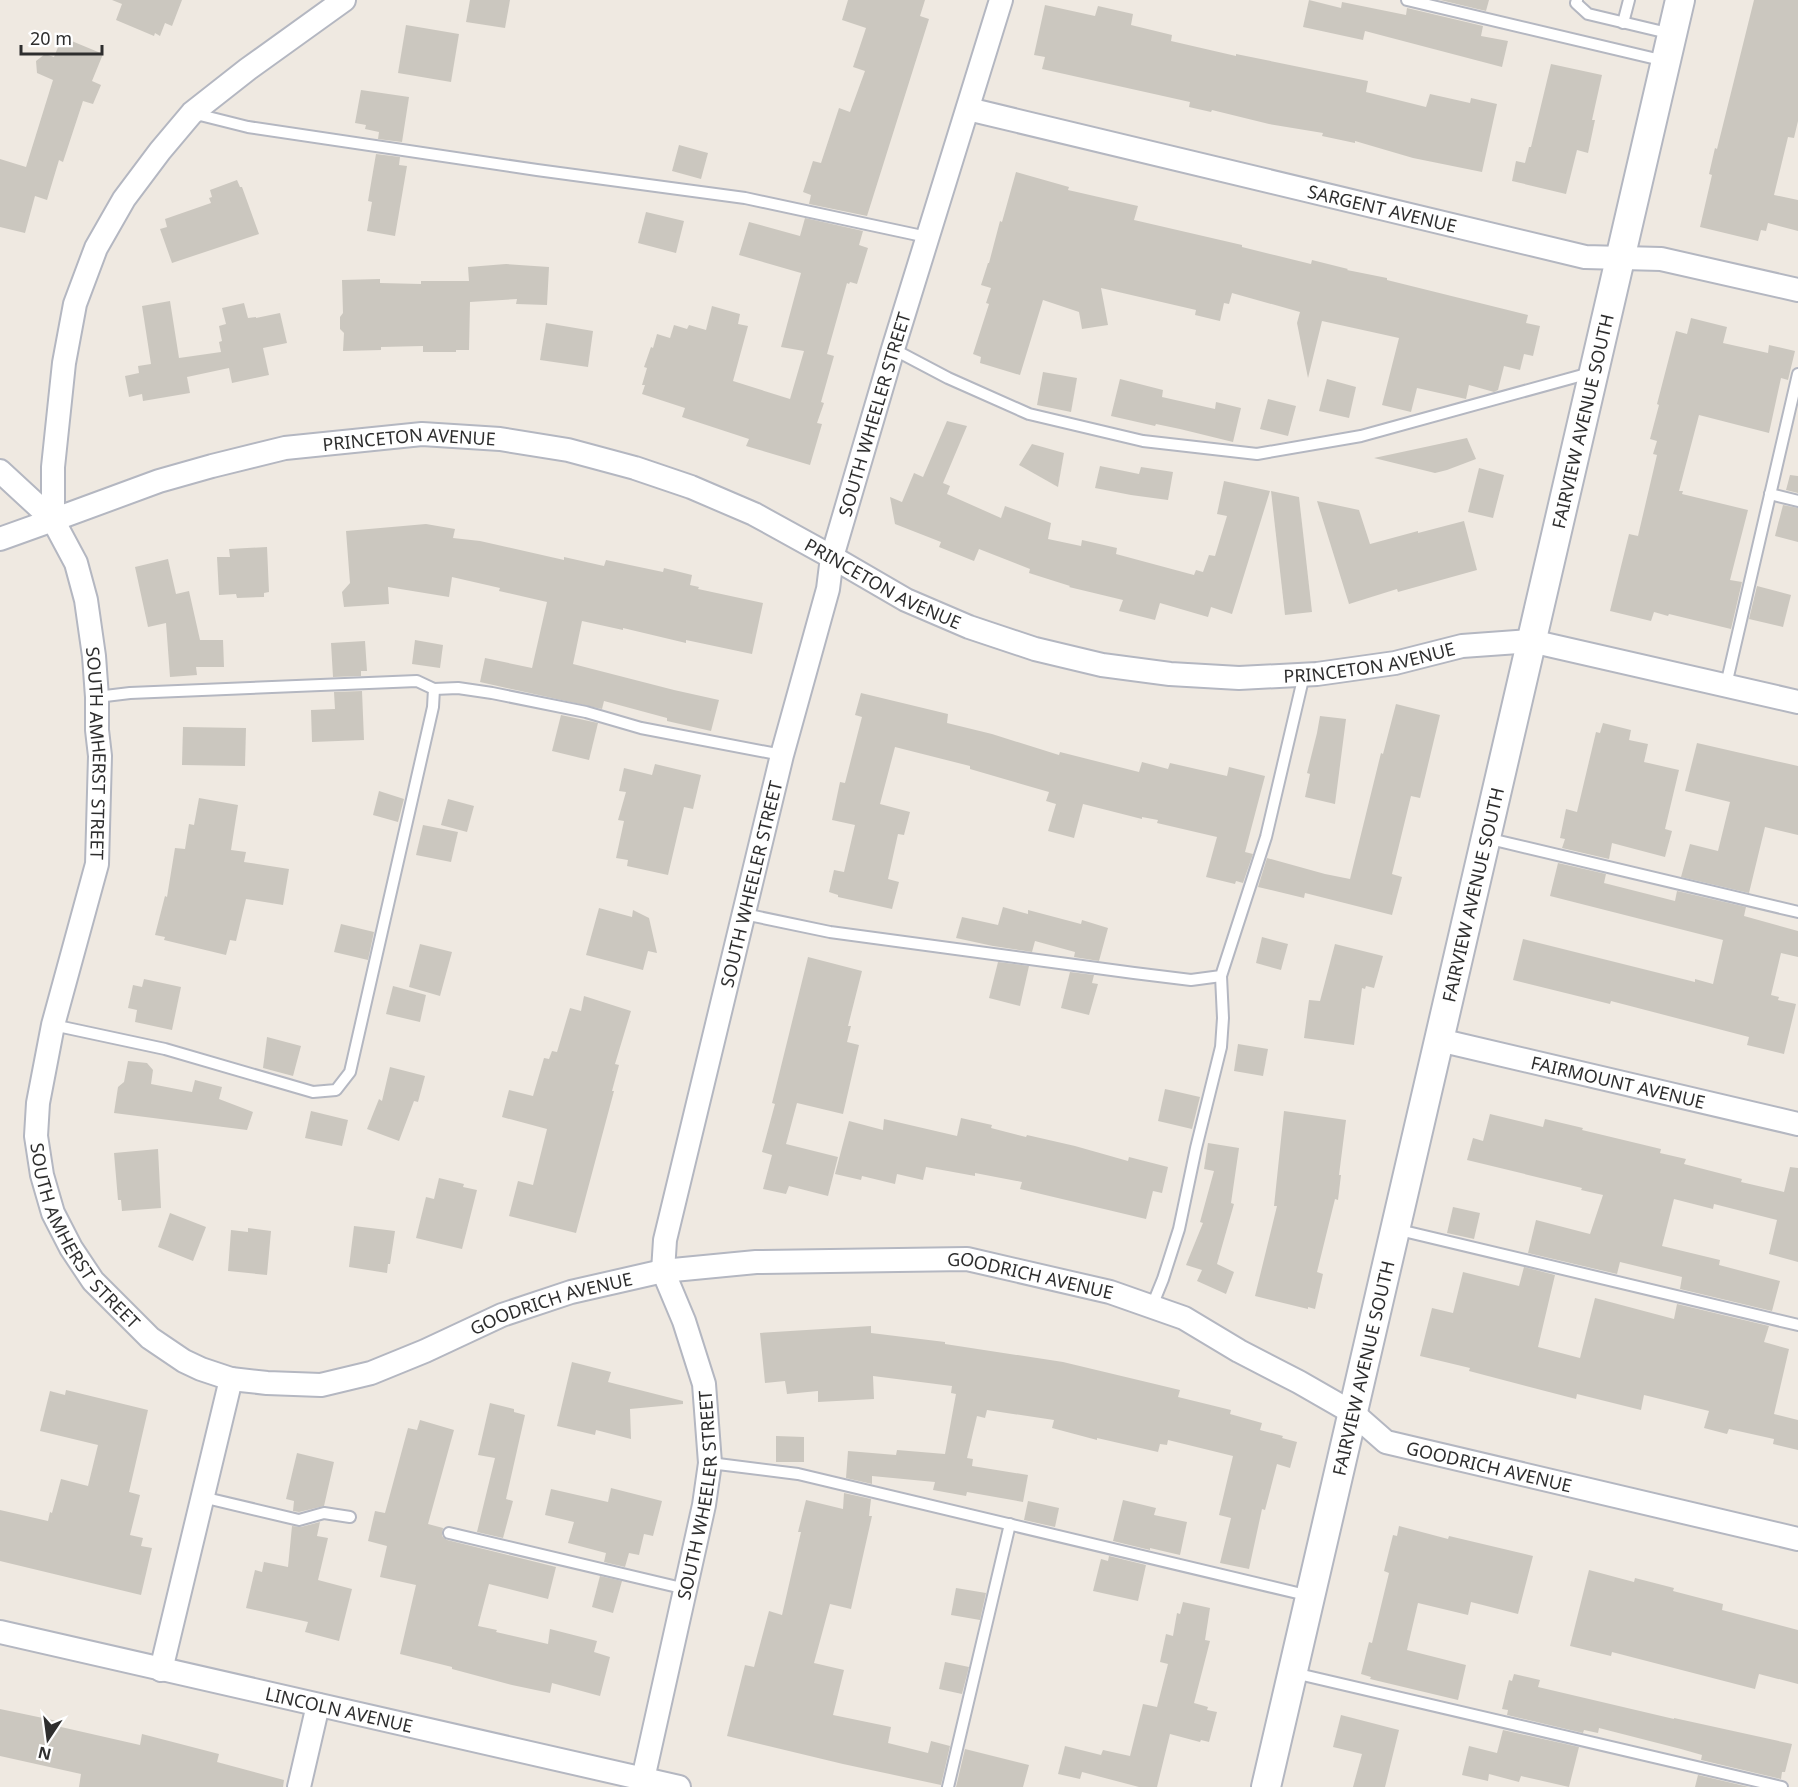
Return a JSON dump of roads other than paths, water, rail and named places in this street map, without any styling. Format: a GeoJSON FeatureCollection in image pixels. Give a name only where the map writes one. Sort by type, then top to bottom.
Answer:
{"type":"FeatureCollection","features":[{"type":"Feature","properties":{"kind":"street","name":"SOUTH AMHERST STREET"},"geometry":{"type":"LineString","coordinates":[[231,1379],[201,1370],[150,1338],[93,1281],[71,1248],[53,1213],[42,1175],[36,1136],[38,1103],[53,1025],[97,864],[100,756],[97,697],[86,600],[75,562],[53,520],[53,467],[64,363],[75,304],[96,248],[124,199],[192,113],[248,69],[344,0]]}},
{"type":"Feature","properties":{"kind":"street","name":"SOUTH WHEELER STREET"},"geometry":{"type":"LineString","coordinates":[[643,1779],[704,1505],[710,1463],[704,1384],[684,1321],[663,1271],[665,1240],[782,755],[828,589],[832,557],[893,349],[1001,0]]}},
{"type":"Feature","properties":{"kind":"street","name":"FAIRVIEW AVENUE SOUTH"},"geometry":{"type":"LineString","coordinates":[[1266,1787],[1680,0]]}},
{"type":"Feature","properties":{"kind":"street","name":"SARGENT AVENUE"},"geometry":{"type":"LineString","coordinates":[[968,109],[1585,257],[1661,259],[1798,290]]}},
{"type":"Feature","properties":{"kind":"street","name":"PRINCETON AVENUE"},"geometry":{"type":"LineString","coordinates":[[0,539],[159,481],[285,448],[422,434],[500,439],[568,450],[635,468],[691,487],[754,514],[906,600],[969,627],[1035,649],[1102,665],[1170,674],[1239,678],[1304,675],[1395,663],[1462,646],[1532,640],[1798,702]]}},
{"type":"Feature","properties":{"kind":"street"},"geometry":{"type":"LineString","coordinates":[[0,471],[53,520]]}},
{"type":"Feature","properties":{"kind":"street","name":"FAIRMOUNT AVENUE"},"geometry":{"type":"LineString","coordinates":[[1439,1040],[1798,1124]]}},
{"type":"Feature","properties":{"kind":"street","name":"GOODRICH AVENUE"},"geometry":{"type":"LineString","coordinates":[[231,1379],[321,1385],[371,1373],[502,1315],[571,1292],[663,1271],[756,1262],[967,1259],[1110,1292],[1184,1318],[1239,1351],[1353,1413],[1386,1442],[1798,1539]]}},
{"type":"Feature","properties":{"kind":"street"},"geometry":{"type":"LineString","coordinates":[[161,1670],[231,1379]]}},
{"type":"Feature","properties":{"kind":"street","name":"LINCOLN AVENUE"},"geometry":{"type":"LineString","coordinates":[[0,1632],[679,1787]]}},
{"type":"Feature","properties":{"kind":"street"},"geometry":{"type":"LineString","coordinates":[[299,1787],[318,1705]]}},
{"type":"Feature","properties":{"kind":"lane"},"geometry":{"type":"LineString","coordinates":[[1407,0],[1669,47]]}},
{"type":"Feature","properties":{"kind":"lane"},"geometry":{"type":"LineString","coordinates":[[1577,0],[1576,3],[1588,14],[1623,23],[1669,47]]}},
{"type":"Feature","properties":{"kind":"lane"},"geometry":{"type":"LineString","coordinates":[[1623,23],[1629,0]]}},
{"type":"Feature","properties":{"kind":"lane"},"geometry":{"type":"LineString","coordinates":[[192,113],[248,127],[745,198],[927,237]]}},
{"type":"Feature","properties":{"kind":"lane"},"geometry":{"type":"LineString","coordinates":[[893,349],[948,378],[1029,414],[1143,441],[1257,454],[1361,436],[1593,372]]}},
{"type":"Feature","properties":{"kind":"lane"},"geometry":{"type":"LineString","coordinates":[[1726,685],[1798,374]]}},
{"type":"Feature","properties":{"kind":"lane"},"geometry":{"type":"LineString","coordinates":[[1770,494],[1798,501]]}},
{"type":"Feature","properties":{"kind":"lane"},"geometry":{"type":"LineString","coordinates":[[1152,1306],[1179,1228],[1221,1047],[1223,1018],[1221,976],[1266,837],[1304,675]]}},
{"type":"Feature","properties":{"kind":"lane"},"geometry":{"type":"LineString","coordinates":[[97,697],[130,693],[417,681],[434,689],[458,688],[492,693],[586,712],[641,728],[782,755]]}},
{"type":"Feature","properties":{"kind":"lane"},"geometry":{"type":"LineString","coordinates":[[53,1025],[165,1049],[313,1092],[336,1090],[350,1072],[433,707],[434,689]]}},
{"type":"Feature","properties":{"kind":"lane"},"geometry":{"type":"LineString","coordinates":[[1486,838],[1798,912]]}},
{"type":"Feature","properties":{"kind":"lane"},"geometry":{"type":"LineString","coordinates":[[744,914],[830,932],[1134,973],[1191,980],[1221,976]]}},
{"type":"Feature","properties":{"kind":"lane"},"geometry":{"type":"LineString","coordinates":[[1395,1229],[1798,1325]]}},
{"type":"Feature","properties":{"kind":"lane"},"geometry":{"type":"LineString","coordinates":[[710,1463],[798,1474],[1310,1596]]}},
{"type":"Feature","properties":{"kind":"lane"},"geometry":{"type":"LineString","coordinates":[[202,1497],[299,1520],[324,1513],[350,1518]]}},
{"type":"Feature","properties":{"kind":"lane"},"geometry":{"type":"LineString","coordinates":[[948,1787],[1010,1524]]}},
{"type":"Feature","properties":{"kind":"lane"},"geometry":{"type":"LineString","coordinates":[[449,1533],[686,1589]]}},
{"type":"Feature","properties":{"kind":"lane"},"geometry":{"type":"LineString","coordinates":[[1292,1673],[1782,1787]]}}]}
